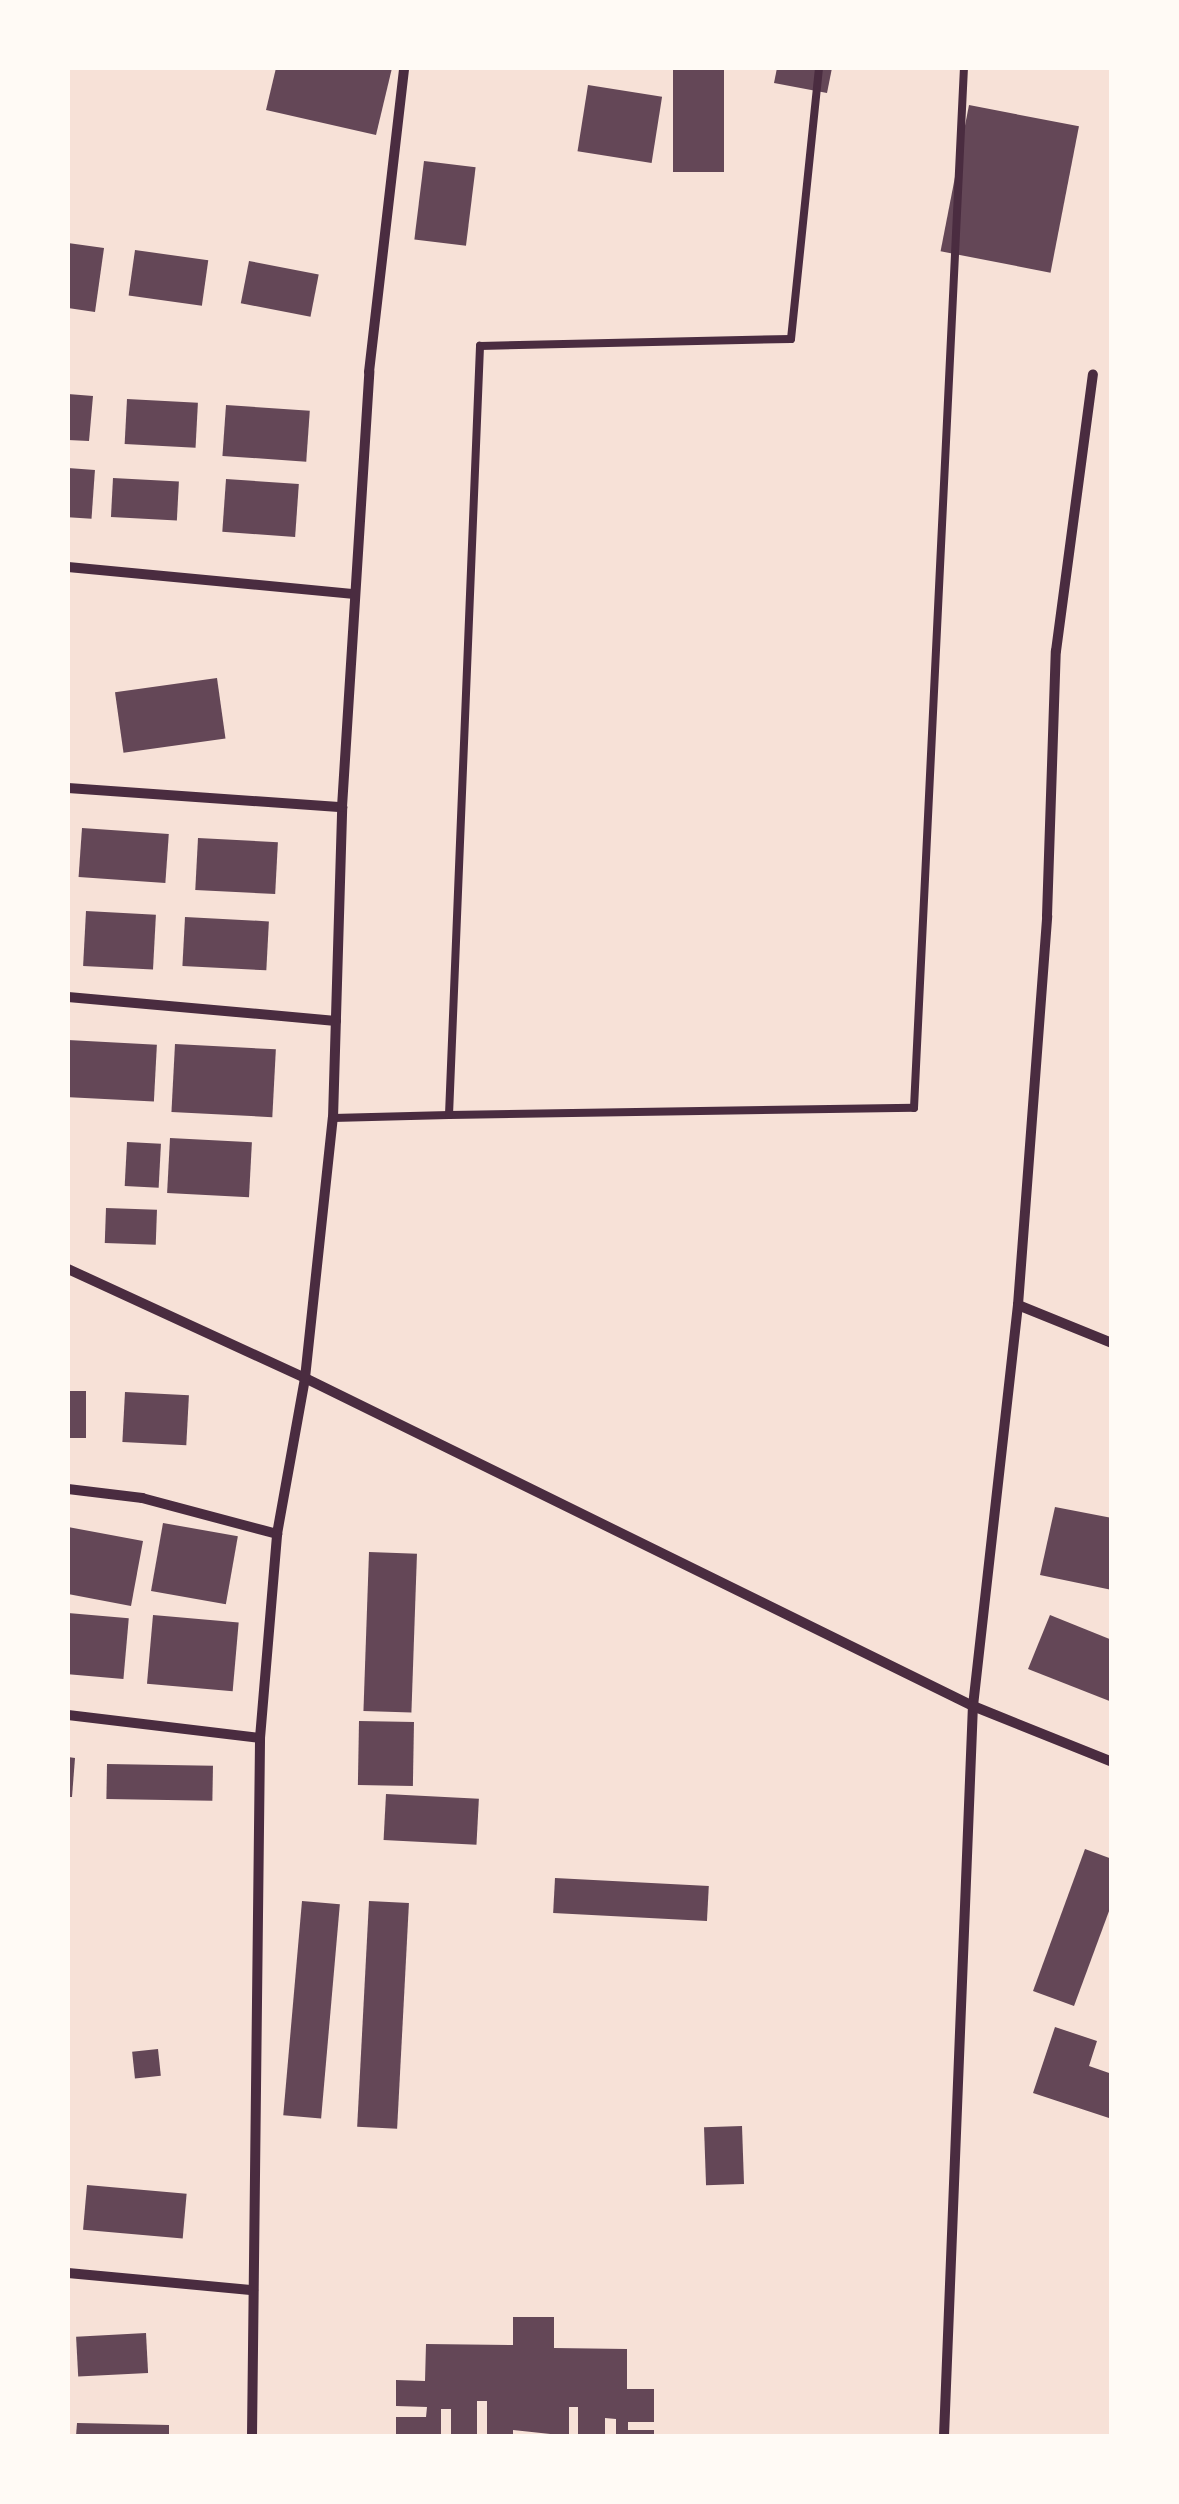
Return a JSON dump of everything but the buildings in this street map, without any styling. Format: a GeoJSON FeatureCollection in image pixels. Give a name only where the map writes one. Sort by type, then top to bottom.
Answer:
{"type":"FeatureCollection","features":[{"type":"Feature","properties":{"kind":"street"},"geometry":{"type":"LineString","coordinates":[[252,2436],[260,1738],[277,1534],[306,1378],[333,1118],[342,807],[355,594],[382,223],[404,68]]}},
{"type":"Feature","properties":{"kind":"street"},"geometry":{"type":"LineString","coordinates":[[944,2436],[973,1706],[1018,1304],[1048,916],[1056,650],[1093,374]]}},
{"type":"Feature","properties":{"kind":"street"},"geometry":{"type":"LineString","coordinates":[[68,566],[355,594]]}},
{"type":"Feature","properties":{"kind":"street"},"geometry":{"type":"LineString","coordinates":[[68,788],[342,807]]}},
{"type":"Feature","properties":{"kind":"street"},"geometry":{"type":"LineString","coordinates":[[68,997],[336,1020]]}},
{"type":"Feature","properties":{"kind":"street"},"geometry":{"type":"LineString","coordinates":[[68,1269],[306,1378],[973,1706],[1112,1762]]}},
{"type":"Feature","properties":{"kind":"street"},"geometry":{"type":"LineString","coordinates":[[1018,1304],[1112,1343]]}},
{"type":"Feature","properties":{"kind":"street"},"geometry":{"type":"LineString","coordinates":[[68,1489],[142,1498],[277,1534]]}},
{"type":"Feature","properties":{"kind":"street"},"geometry":{"type":"LineString","coordinates":[[68,1715],[260,1738]]}},
{"type":"Feature","properties":{"kind":"street"},"geometry":{"type":"LineString","coordinates":[[68,2273],[253,2290]]}},
{"type":"Feature","properties":{"kind":"lane"},"geometry":{"type":"LineString","coordinates":[[449,1116],[480,346],[792,339],[819,68]]}},
{"type":"Feature","properties":{"kind":"lane"},"geometry":{"type":"LineString","coordinates":[[333,1118],[914,1108],[964,68]]}}]}
